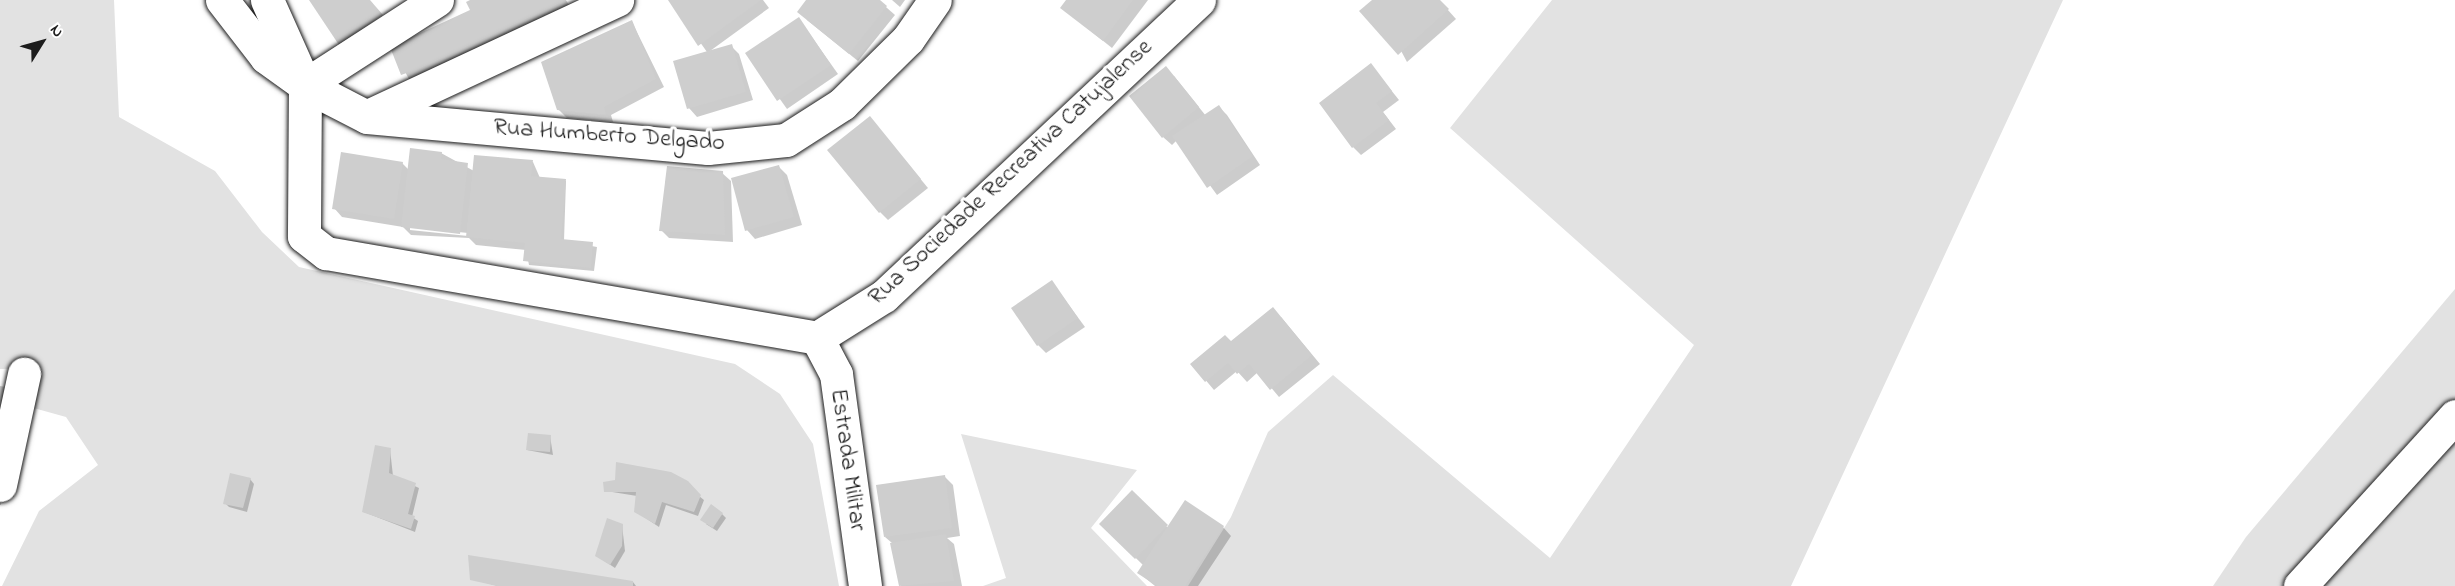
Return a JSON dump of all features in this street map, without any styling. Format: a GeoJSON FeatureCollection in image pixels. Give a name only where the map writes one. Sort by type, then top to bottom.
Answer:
{"type":"FeatureCollection","features":[{"type":"Feature","properties":{"kind":"street","name":"Rua Humberto Delgado"},"geometry":{"type":"LineString","coordinates":[[222,0],[266,57],[305,85],[367,117],[708,148],[786,140],[842,105],[908,39],[935,0]]}},
{"type":"Feature","properties":{"kind":"street"},"geometry":{"type":"LineString","coordinates":[[267,0],[305,85],[304,236],[326,253],[817,338]]}},
{"type":"Feature","properties":{"kind":"street"},"geometry":{"type":"LineString","coordinates":[[305,85],[437,0]]}},
{"type":"Feature","properties":{"kind":"street"},"geometry":{"type":"LineString","coordinates":[[367,117],[616,0]]}},
{"type":"Feature","properties":{"kind":"street","name":"Rua Sociedade Recreativa Catujalense"},"geometry":{"type":"LineString","coordinates":[[817,338],[884,297],[1199,0]]}},
{"type":"Feature","properties":{"kind":"street","name":"Estrada Militar"},"geometry":{"type":"LineString","coordinates":[[817,338],[836,374],[865,586]]}},
{"type":"Feature","properties":{"kind":"street"},"geometry":{"type":"LineString","coordinates":[[0,485],[24,374]]}},
{"type":"Feature","properties":{"kind":"street"},"geometry":{"type":"LineString","coordinates":[[2300,586],[2455,416]]}},
{"type":"Feature","properties":{"kind":"shaded area"},"geometry":{"type":"Polygon","coordinates":[[[0,0],[114,0],[119,117],[215,171],[262,232],[299,267],[735,364],[780,394],[813,444],[839,586],[2,586],[39,511],[98,465],[66,417],[30,407],[41,368],[0,369],[0,0]]]}},
{"type":"Feature","properties":{"kind":"shaded area"},"geometry":{"type":"Polygon","coordinates":[[[1552,0],[2063,0],[1791,586],[1188,586],[1231,517],[1268,432],[1333,375],[1550,558],[1694,345],[1450,128],[1552,0]]]}},
{"type":"Feature","properties":{"kind":"shaded area"},"geometry":{"type":"Polygon","coordinates":[[[2455,289],[2455,586],[2213,586],[2246,537],[2455,289]]]}},
{"type":"Feature","properties":{"kind":"shaded area"},"geometry":{"type":"Polygon","coordinates":[[[961,434],[1137,470],[1091,528],[1147,586],[983,586],[1006,578],[961,434]]]}},
{"type":"Feature","properties":{"kind":"building"},"geometry":{"type":"Polygon","coordinates":[[[309,0],[370,0],[383,15],[339,45],[309,0]]]}},
{"type":"Feature","properties":{"kind":"building"},"geometry":{"type":"Polygon","coordinates":[[[470,0],[563,0],[566,6],[527,27],[525,22],[487,44],[401,75],[390,47],[470,10],[466,2],[470,0]]]}},
{"type":"Feature","properties":{"kind":"building"},"geometry":{"type":"Polygon","coordinates":[[[668,0],[761,0],[698,46],[668,0]]]}},
{"type":"Feature","properties":{"kind":"building"},"geometry":{"type":"Polygon","coordinates":[[[806,0],[880,0],[887,6],[849,54],[797,12],[806,0]]]}},
{"type":"Feature","properties":{"kind":"building"},"geometry":{"type":"Polygon","coordinates":[[[1066,0],[1133,0],[1103,41],[1060,8],[1066,0]]]}},
{"type":"Feature","properties":{"kind":"building"},"geometry":{"type":"Polygon","coordinates":[[[1372,0],[1440,0],[1449,9],[1398,55],[1359,11],[1372,0]]]}},
{"type":"Feature","properties":{"kind":"building"},"geometry":{"type":"Polygon","coordinates":[[[799,17],[831,65],[777,101],[745,53],[799,17]]]}},
{"type":"Feature","properties":{"kind":"building"},"geometry":{"type":"Polygon","coordinates":[[[632,20],[656,79],[604,107],[606,115],[557,110],[541,62],[632,20]]]}},
{"type":"Feature","properties":{"kind":"building"},"geometry":{"type":"Polygon","coordinates":[[[732,44],[746,92],[687,109],[673,61],[732,44]]]}},
{"type":"Feature","properties":{"kind":"building"},"geometry":{"type":"Polygon","coordinates":[[[1371,63],[1392,91],[1376,103],[1389,120],[1352,148],[1319,103],[1371,63]]]}},
{"type":"Feature","properties":{"kind":"building"},"geometry":{"type":"Polygon","coordinates":[[[1166,66],[1199,107],[1162,138],[1129,96],[1166,66]]]}},
{"type":"Feature","properties":{"kind":"building"},"geometry":{"type":"Polygon","coordinates":[[[1219,105],[1253,156],[1207,188],[1172,136],[1219,105]]]}},
{"type":"Feature","properties":{"kind":"building"},"geometry":{"type":"Polygon","coordinates":[[[870,116],[921,179],[879,213],[827,150],[870,116]]]}},
{"type":"Feature","properties":{"kind":"building"},"geometry":{"type":"Polygon","coordinates":[[[410,148],[442,152],[441,159],[468,163],[460,234],[401,227],[410,148]]]}},
{"type":"Feature","properties":{"kind":"building"},"geometry":{"type":"Polygon","coordinates":[[[341,152],[403,162],[394,219],[332,209],[341,152]]]}},
{"type":"Feature","properties":{"kind":"building"},"geometry":{"type":"Polygon","coordinates":[[[474,155],[533,160],[531,176],[566,179],[561,239],[593,242],[591,268],[523,261],[525,243],[466,237],[474,155]]]}},
{"type":"Feature","properties":{"kind":"building"},"geometry":{"type":"Polygon","coordinates":[[[779,165],[794,217],[745,231],[731,178],[779,165]]]}},
{"type":"Feature","properties":{"kind":"building"},"geometry":{"type":"Polygon","coordinates":[[[667,166],[723,171],[725,235],[659,231],[667,166]]]}},
{"type":"Feature","properties":{"kind":"building"},"geometry":{"type":"Polygon","coordinates":[[[1052,280],[1078,318],[1037,346],[1011,308],[1052,280]]]}},
{"type":"Feature","properties":{"kind":"building"},"geometry":{"type":"Polygon","coordinates":[[[1273,307],[1312,355],[1270,390],[1249,364],[1237,374],[1228,363],[1205,382],[1190,364],[1225,335],[1231,341],[1273,307]]]}},
{"type":"Feature","properties":{"kind":"building"},"geometry":{"type":"Polygon","coordinates":[[[528,433],[551,435],[550,452],[526,450],[528,433]]]}},
{"type":"Feature","properties":{"kind":"building"},"geometry":{"type":"Polygon","coordinates":[[[375,445],[391,448],[389,473],[416,483],[408,514],[415,516],[411,529],[362,512],[375,445]]]}},
{"type":"Feature","properties":{"kind":"building"},"geometry":{"type":"Polygon","coordinates":[[[616,462],[671,472],[688,481],[701,495],[694,512],[662,502],[655,524],[634,512],[636,492],[604,492],[603,482],[615,480],[616,462]]]}},
{"type":"Feature","properties":{"kind":"building"},"geometry":{"type":"Polygon","coordinates":[[[230,473],[251,478],[243,508],[223,504],[230,473]]]}},
{"type":"Feature","properties":{"kind":"building"},"geometry":{"type":"Polygon","coordinates":[[[945,475],[952,528],[884,537],[876,485],[945,475]]]}},
{"type":"Feature","properties":{"kind":"building"},"geometry":{"type":"Polygon","coordinates":[[[1132,490],[1168,525],[1135,559],[1099,524],[1132,490]]]}},
{"type":"Feature","properties":{"kind":"building"},"geometry":{"type":"Polygon","coordinates":[[[1185,500],[1224,526],[1185,586],[1157,586],[1137,573],[1185,500]]]}},
{"type":"Feature","properties":{"kind":"building"},"geometry":{"type":"Polygon","coordinates":[[[711,504],[723,513],[713,528],[700,520],[711,504]]]}},
{"type":"Feature","properties":{"kind":"building"},"geometry":{"type":"Polygon","coordinates":[[[607,518],[623,524],[622,546],[610,565],[595,556],[607,518]]]}},
{"type":"Feature","properties":{"kind":"building"},"geometry":{"type":"Polygon","coordinates":[[[946,534],[954,581],[899,586],[890,543],[946,534]]]}},
{"type":"Feature","properties":{"kind":"building"},"geometry":{"type":"Polygon","coordinates":[[[468,555],[633,581],[633,586],[497,586],[470,580],[468,555]]]}}]}
